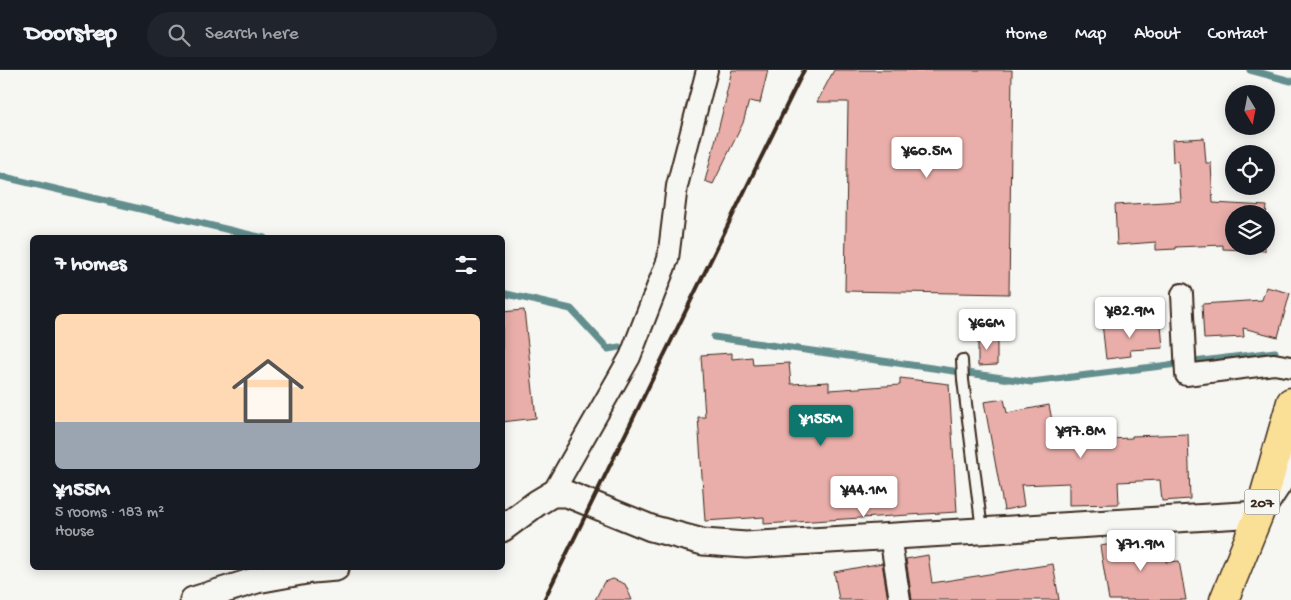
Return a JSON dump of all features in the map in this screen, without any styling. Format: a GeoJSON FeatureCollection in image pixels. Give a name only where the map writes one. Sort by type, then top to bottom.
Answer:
{"type":"FeatureCollection","features":[{"type":"Feature","properties":{"kind":"highway","name":"207"},"geometry":{"type":"LineString","coordinates":[[1224,600],[1259,514],[1291,402]]}},
{"type":"Feature","properties":{"kind":"street"},"geometry":{"type":"LineString","coordinates":[[505,527],[552,494],[630,357],[668,259],[677,186],[707,70]]}},
{"type":"Feature","properties":{"kind":"street"},"geometry":{"type":"LineString","coordinates":[[1182,294],[1186,375],[1274,364],[1291,367]]}},
{"type":"Feature","properties":{"kind":"street"},"geometry":{"type":"LineString","coordinates":[[552,494],[567,494],[651,528],[703,542],[746,545],[1259,514],[1291,465]]}},
{"type":"Feature","properties":{"kind":"street"},"geometry":{"type":"LineString","coordinates":[[890,536],[900,600]]}},
{"type":"Feature","properties":{"kind":"street"},"geometry":{"type":"LineString","coordinates":[[193,600],[257,580],[312,570]]}},
{"type":"Feature","properties":{"kind":"lane"},"geometry":{"type":"LineString","coordinates":[[962,360],[982,530]]}},
{"type":"Feature","properties":{"kind":"building"},"geometry":{"type":"Polygon","coordinates":[[[732,70],[768,70],[760,103],[749,101],[743,123],[713,184],[705,181],[732,70]]]}},
{"type":"Feature","properties":{"kind":"building"},"geometry":{"type":"Polygon","coordinates":[[[834,70],[1012,70],[1009,294],[845,291],[848,102],[817,102],[834,70]]]}},
{"type":"Feature","properties":{"kind":"building"},"geometry":{"type":"Polygon","coordinates":[[[1204,138],[1206,163],[1211,163],[1213,203],[1249,205],[1225,205],[1225,249],[1223,249],[1223,245],[1176,247],[1176,249],[1156,250],[1156,242],[1117,245],[1115,205],[1181,201],[1178,161],[1173,162],[1172,140],[1204,138]]]}},
{"type":"Feature","properties":{"kind":"building"},"geometry":{"type":"Polygon","coordinates":[[[1266,287],[1290,293],[1278,337],[1243,328],[1244,337],[1204,339],[1202,304],[1262,300],[1266,287]]]}},
{"type":"Feature","properties":{"kind":"building"},"geometry":{"type":"Polygon","coordinates":[[[524,310],[536,418],[505,422],[505,312],[524,310]]]}},
{"type":"Feature","properties":{"kind":"building"},"geometry":{"type":"Polygon","coordinates":[[[1127,320],[1127,327],[1161,325],[1163,348],[1130,350],[1131,356],[1106,359],[1102,323],[1127,320]]]}},
{"type":"Feature","properties":{"kind":"building"},"geometry":{"type":"Polygon","coordinates":[[[978,337],[997,337],[997,365],[978,366],[978,337]]]}},
{"type":"Feature","properties":{"kind":"building"},"geometry":{"type":"Polygon","coordinates":[[[732,353],[732,359],[752,357],[753,365],[789,363],[791,384],[829,382],[829,390],[900,385],[900,378],[949,384],[957,512],[764,524],[764,517],[705,521],[698,417],[705,417],[701,355],[732,353]]]}},
{"type":"Feature","properties":{"kind":"building"},"geometry":{"type":"Polygon","coordinates":[[[1004,399],[1007,413],[1049,405],[1056,441],[1188,434],[1190,499],[1162,501],[1160,480],[1118,482],[1119,504],[1069,505],[1069,483],[1021,485],[1024,506],[1004,510],[984,402],[1004,399]]]}},
{"type":"Feature","properties":{"kind":"building"},"geometry":{"type":"Polygon","coordinates":[[[1138,540],[1139,543],[1162,540],[1166,562],[1179,561],[1186,600],[1109,600],[1100,546],[1138,540]]]}},
{"type":"Feature","properties":{"kind":"building"},"geometry":{"type":"Polygon","coordinates":[[[928,555],[932,583],[1053,564],[1059,600],[912,600],[906,559],[928,555]]]}},
{"type":"Feature","properties":{"kind":"building"},"geometry":{"type":"Polygon","coordinates":[[[882,563],[888,600],[839,600],[834,572],[882,563]]]}},
{"type":"Feature","properties":{"kind":"building"},"geometry":{"type":"Polygon","coordinates":[[[613,579],[625,584],[632,600],[595,600],[604,582],[613,579]]]}},
{"type":"Feature","properties":{"kind":"waterway"},"geometry":{"type":"LineString","coordinates":[[1250,70],[1291,81]]}},
{"type":"Feature","properties":{"kind":"waterway"},"geometry":{"type":"LineString","coordinates":[[0,176],[251,235]]}},
{"type":"Feature","properties":{"kind":"waterway"},"geometry":{"type":"LineString","coordinates":[[505,294],[571,309],[608,349],[619,347]]}},
{"type":"Feature","properties":{"kind":"waterway"},"geometry":{"type":"LineString","coordinates":[[714,337],[1031,382],[1275,352]]}},
{"type":"Feature","properties":{"kind":"railway"},"geometry":{"type":"LineString","coordinates":[[544,600],[804,70]]}}]}
